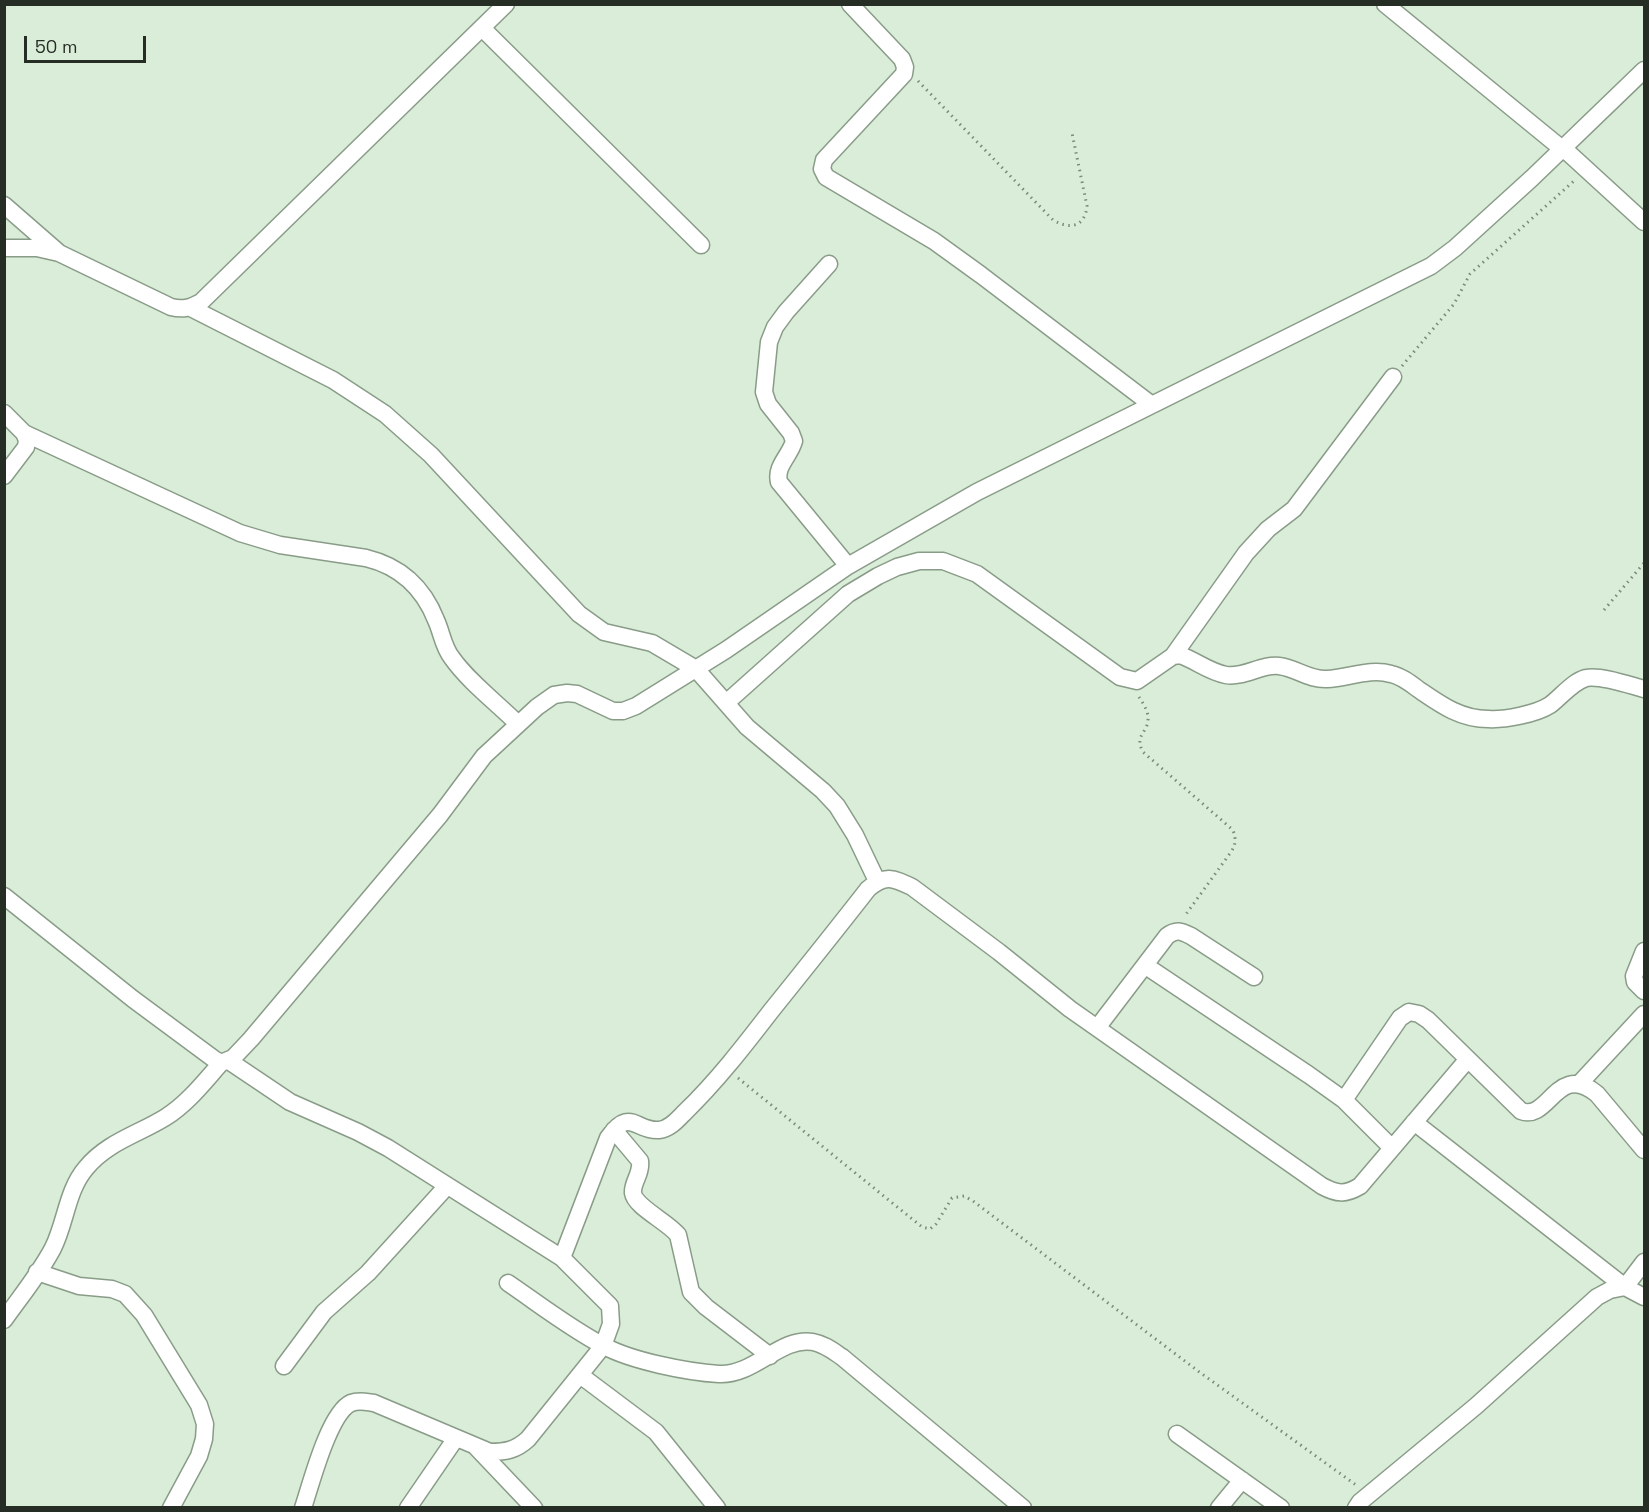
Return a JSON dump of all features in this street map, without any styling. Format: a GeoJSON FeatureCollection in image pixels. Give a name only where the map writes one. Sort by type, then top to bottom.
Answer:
{"type":"FeatureCollection","features":[{"type":"Feature","properties":{"kind":"street"},"geometry":{"type":"LineString","coordinates":[[4,248],[37,248],[59,253],[171,307],[191,308],[201,302],[308,199],[506,4]]}},
{"type":"Feature","properties":{"kind":"street"},"geometry":{"type":"LineString","coordinates":[[850,4],[902,59],[904,74],[824,160],[822,169],[826,177],[941,246],[1152,405]]}},
{"type":"Feature","properties":{"kind":"street"},"geometry":{"type":"LineString","coordinates":[[1386,4],[1572,156],[1644,222]]}},
{"type":"Feature","properties":{"kind":"street"},"geometry":{"type":"LineString","coordinates":[[482,28],[701,246]]}},
{"type":"Feature","properties":{"kind":"street"},"geometry":{"type":"LineString","coordinates":[[4,1320],[52,1249],[76,1183],[85,1168],[113,1144],[177,1110],[251,1039],[440,815],[484,756],[537,706],[554,695],[567,693],[577,694],[614,711],[623,711],[703,676],[848,566],[977,492],[1431,266],[1455,248],[1532,178],[1572,156],[1644,70]]}},
{"type":"Feature","properties":{"kind":"street"},"geometry":{"type":"LineString","coordinates":[[4,205],[59,253]]}},
{"type":"Feature","properties":{"kind":"street"},"geometry":{"type":"LineString","coordinates":[[830,264],[775,327],[769,342],[764,392],[768,404],[791,433],[794,441],[777,474],[779,482],[848,566]]}},
{"type":"Feature","properties":{"kind":"street"},"geometry":{"type":"LineString","coordinates":[[191,308],[333,380],[385,414],[430,456],[591,624],[604,632],[652,643],[703,676],[747,727],[823,791],[837,806],[855,835],[877,881]]}},
{"type":"Feature","properties":{"kind":"street"},"geometry":{"type":"LineString","coordinates":[[726,703],[848,594],[897,567],[919,561],[943,561],[977,574],[1120,677],[1137,681],[1173,656],[1246,553],[1268,529],[1294,509],[1393,376]]}},
{"type":"Feature","properties":{"kind":"street"},"geometry":{"type":"LineString","coordinates":[[4,413],[24,433],[240,533],[280,545],[366,558],[383,562],[398,570],[416,586],[428,602],[451,657],[518,724]]}},
{"type":"Feature","properties":{"kind":"street"},"geometry":{"type":"LineString","coordinates":[[4,476],[26,447],[27,440],[24,433]]}},
{"type":"Feature","properties":{"kind":"street"},"geometry":{"type":"LineString","coordinates":[[1173,656],[1180,655],[1226,675],[1237,675],[1268,666],[1280,666],[1315,678],[1328,679],[1377,672],[1390,674],[1402,678],[1444,707],[1475,719],[1491,720],[1540,710],[1578,682],[1588,678],[1610,680],[1644,689]]}},
{"type":"Feature","properties":{"kind":"street"},"geometry":{"type":"LineString","coordinates":[[562,1258],[608,1138],[614,1130],[628,1122],[659,1130],[671,1125],[696,1102],[726,1068],[868,889],[877,881],[886,878],[900,881],[912,888],[999,952],[1052,996],[1322,1186],[1336,1193],[1348,1193],[1360,1186],[1468,1059]]}},
{"type":"Feature","properties":{"kind":"street"},"geometry":{"type":"LineString","coordinates":[[4,896],[134,999],[225,1062],[290,1102],[373,1139],[562,1258],[610,1306],[611,1324],[603,1346],[528,1439],[518,1448],[505,1452],[490,1452],[374,1403],[361,1401],[349,1404],[331,1426],[303,1508]]}},
{"type":"Feature","properties":{"kind":"street"},"geometry":{"type":"LineString","coordinates":[[1097,1028],[1167,936],[1174,931],[1181,931],[1191,936],[1254,977]]}},
{"type":"Feature","properties":{"kind":"street"},"geometry":{"type":"LineString","coordinates":[[1644,951],[1634,976],[1635,982],[1644,991]]}},
{"type":"Feature","properties":{"kind":"street"},"geometry":{"type":"LineString","coordinates":[[1146,966],[1344,1100],[1392,1148]]}},
{"type":"Feature","properties":{"kind":"street"},"geometry":{"type":"LineString","coordinates":[[1344,1100],[1400,1018],[1408,1012],[1419,1014],[1428,1020],[1521,1111],[1527,1113],[1539,1108],[1558,1090],[1580,1083],[1597,1094],[1644,1150]]}},
{"type":"Feature","properties":{"kind":"street"},"geometry":{"type":"LineString","coordinates":[[1580,1083],[1644,1014]]}},
{"type":"Feature","properties":{"kind":"street"},"geometry":{"type":"LineString","coordinates":[[1414,1122],[1625,1287],[1644,1297]]}},
{"type":"Feature","properties":{"kind":"street"},"geometry":{"type":"LineString","coordinates":[[614,1130],[640,1161],[641,1168],[633,1188],[633,1196],[638,1203],[678,1235],[691,1292],[706,1307],[770,1356]]}},
{"type":"Feature","properties":{"kind":"street"},"geometry":{"type":"LineString","coordinates":[[284,1366],[324,1311],[368,1273],[447,1186]]}},
{"type":"Feature","properties":{"kind":"street"},"geometry":{"type":"LineString","coordinates":[[1356,1508],[1369,1494],[1476,1406],[1597,1297],[1610,1290],[1625,1287],[1644,1262]]}},
{"type":"Feature","properties":{"kind":"street"},"geometry":{"type":"LineString","coordinates":[[37,1272],[79,1286],[112,1289],[125,1294],[144,1315],[199,1405],[205,1424],[204,1439],[199,1455],[171,1508]]}},
{"type":"Feature","properties":{"kind":"street"},"geometry":{"type":"LineString","coordinates":[[508,1283],[603,1346],[637,1359],[722,1374],[745,1370],[793,1344],[804,1341],[815,1342],[842,1357],[1023,1508]]}},
{"type":"Feature","properties":{"kind":"street"},"geometry":{"type":"LineString","coordinates":[[580,1375],[656,1432],[717,1508]]}},
{"type":"Feature","properties":{"kind":"street"},"geometry":{"type":"LineString","coordinates":[[1177,1434],[1281,1508]]}},
{"type":"Feature","properties":{"kind":"street"},"geometry":{"type":"LineString","coordinates":[[408,1508],[456,1438]]}},
{"type":"Feature","properties":{"kind":"street"},"geometry":{"type":"LineString","coordinates":[[475,1446],[534,1508]]}},
{"type":"Feature","properties":{"kind":"street"},"geometry":{"type":"LineString","coordinates":[[1219,1508],[1242,1480]]}},
{"type":"Feature","properties":{"kind":"path"},"geometry":{"type":"LineString","coordinates":[[904,67],[1053,220],[1064,226],[1078,223],[1086,214],[1087,206],[1072,133]]}},
{"type":"Feature","properties":{"kind":"path"},"geometry":{"type":"LineString","coordinates":[[1393,376],[1454,304],[1470,274],[1572,156]]}},
{"type":"Feature","properties":{"kind":"path"},"geometry":{"type":"LineString","coordinates":[[1604,610],[1644,563]]}},
{"type":"Feature","properties":{"kind":"path"},"geometry":{"type":"LineString","coordinates":[[1129,680],[1148,714],[1148,721],[1140,736],[1139,744],[1143,752],[1226,823],[1233,830],[1236,838],[1232,852],[1174,931]]}},
{"type":"Feature","properties":{"kind":"path"},"geometry":{"type":"LineString","coordinates":[[726,1068],[922,1227],[930,1229],[936,1224],[952,1198],[964,1196],[973,1201],[1198,1371],[1369,1494]]}}]}
